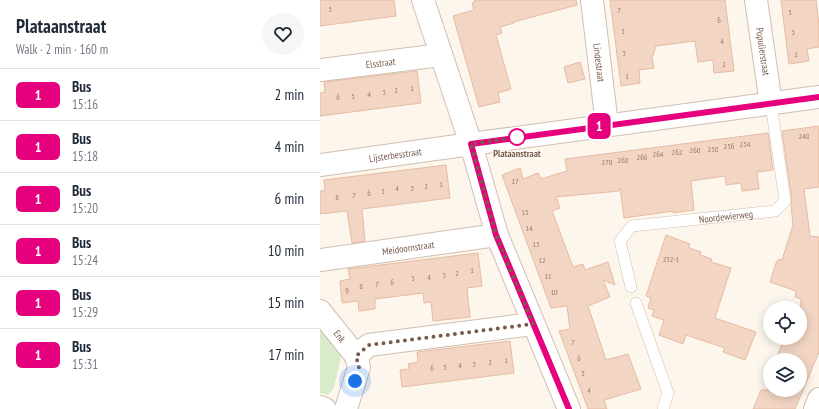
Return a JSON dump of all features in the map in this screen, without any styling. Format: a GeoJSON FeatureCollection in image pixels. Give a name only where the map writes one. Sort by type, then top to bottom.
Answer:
{"type":"FeatureCollection","features":[{"type":"Feature","properties":{"kind":"street"},"geometry":{"type":"LineString","coordinates":[[423,0],[471,144],[496,235],[568,409]]}},
{"type":"Feature","properties":{"kind":"street","name":"Lindestraat"},"geometry":{"type":"LineString","coordinates":[[592,0],[607,125]]}},
{"type":"Feature","properties":{"kind":"street","name":"Populierstraat"},"geometry":{"type":"LineString","coordinates":[[756,0],[771,104]]}},
{"type":"Feature","properties":{"kind":"street","name":"Elsstraat"},"geometry":{"type":"LineString","coordinates":[[320,70],[441,55]]}},
{"type":"Feature","properties":{"kind":"street"},"geometry":{"type":"LineString","coordinates":[[471,144],[819,97]]}},
{"type":"Feature","properties":{"kind":"street","name":"Lijsterbesstraat"},"geometry":{"type":"LineString","coordinates":[[320,165],[471,144]]}},
{"type":"Feature","properties":{"kind":"street","name":"Meidoornstraat"},"geometry":{"type":"LineString","coordinates":[[320,260],[496,235]]}},
{"type":"Feature","properties":{"kind":"street","name":"Enk"},"geometry":{"type":"LineString","coordinates":[[320,311],[356,356]]}},
{"type":"Feature","properties":{"kind":"street"},"geometry":{"type":"LineString","coordinates":[[346,409],[359,367],[356,356],[369,345],[533,324]]}},
{"type":"Feature","properties":{"kind":"street"},"geometry":{"type":"LineString","coordinates":[[815,409],[819,400]]}},
{"type":"Feature","properties":{"kind":"street"},"geometry":{"type":"LineString","coordinates":[[320,407],[325,409]]}},
{"type":"Feature","properties":{"kind":"lane","name":"Noordewierweg"},"geometry":{"type":"LineString","coordinates":[[631,288],[620,241],[632,226],[775,210],[785,201],[771,104]]}},
{"type":"Feature","properties":{"kind":"lane"},"geometry":{"type":"LineString","coordinates":[[636,303],[668,393],[663,409]]}},
{"type":"Feature","properties":{"kind":"green space"},"geometry":{"type":"Polygon","coordinates":[[[320,321],[342,351],[334,388],[328,395],[320,393],[320,321]]]}},
{"type":"Feature","properties":{"kind":"building"},"geometry":{"type":"Polygon","coordinates":[[[320,0],[394,0],[396,16],[320,26],[320,0]]]}},
{"type":"Feature","properties":{"kind":"building"},"geometry":{"type":"Polygon","coordinates":[[[474,0],[576,0],[577,5],[500,27],[502,33],[496,35],[511,89],[498,93],[500,102],[479,107],[453,16],[474,10],[472,3],[475,2],[474,0]]]}},
{"type":"Feature","properties":{"kind":"building"},"geometry":{"type":"Polygon","coordinates":[[[610,0],[725,0],[734,71],[714,73],[713,60],[698,62],[695,41],[656,46],[652,58],[654,68],[639,70],[640,83],[621,86],[610,0]]]}},
{"type":"Feature","properties":{"kind":"building"},"geometry":{"type":"Polygon","coordinates":[[[781,0],[816,0],[819,25],[819,47],[807,49],[809,61],[789,64],[781,0]]]}},
{"type":"Feature","properties":{"kind":"building"},"geometry":{"type":"Polygon","coordinates":[[[580,62],[585,79],[568,83],[564,67],[580,62]]]}},
{"type":"Feature","properties":{"kind":"building"},"geometry":{"type":"Polygon","coordinates":[[[417,71],[421,103],[320,116],[320,93],[325,92],[324,82],[417,71]]]}},
{"type":"Feature","properties":{"kind":"building"},"geometry":{"type":"Polygon","coordinates":[[[819,126],[819,187],[804,189],[810,236],[819,237],[819,352],[807,380],[807,353],[778,353],[782,345],[807,345],[807,301],[801,301],[801,299],[795,297],[796,291],[770,282],[776,263],[779,259],[782,260],[793,225],[792,200],[782,131],[819,126]]]}},
{"type":"Feature","properties":{"kind":"building"},"geometry":{"type":"Polygon","coordinates":[[[768,133],[773,170],[757,172],[759,189],[742,191],[741,183],[726,185],[725,176],[691,181],[694,210],[673,213],[674,211],[624,218],[620,188],[619,191],[556,197],[560,208],[552,211],[573,267],[583,264],[585,270],[608,262],[615,285],[603,280],[610,297],[588,306],[606,360],[628,354],[641,389],[604,400],[607,409],[588,409],[559,331],[570,329],[567,306],[551,308],[502,175],[520,168],[523,179],[538,173],[541,179],[567,171],[565,159],[768,133]]]}},
{"type":"Feature","properties":{"kind":"building"},"geometry":{"type":"Polygon","coordinates":[[[446,165],[450,198],[362,209],[365,241],[352,243],[347,211],[320,214],[320,191],[325,191],[324,180],[446,165]]]}},
{"type":"Feature","properties":{"kind":"building"},"geometry":{"type":"Polygon","coordinates":[[[666,235],[690,244],[689,248],[701,252],[700,255],[712,259],[711,262],[731,268],[715,318],[756,332],[745,360],[723,352],[725,348],[686,335],[683,344],[659,335],[664,320],[652,316],[654,310],[648,308],[651,298],[646,296],[666,235]]]}},
{"type":"Feature","properties":{"kind":"building"},"geometry":{"type":"Polygon","coordinates":[[[478,253],[482,286],[467,288],[470,317],[433,321],[431,302],[424,303],[423,293],[375,299],[375,309],[359,311],[358,301],[342,303],[340,281],[350,279],[348,269],[478,253]]]}},
{"type":"Feature","properties":{"kind":"building"},"geometry":{"type":"Polygon","coordinates":[[[510,341],[514,373],[402,387],[400,370],[409,369],[408,364],[418,362],[417,352],[510,341]]]}},
{"type":"Feature","properties":{"kind":"building"},"geometry":{"type":"Polygon","coordinates":[[[761,390],[763,390],[763,397],[800,397],[795,409],[753,409],[761,390]]]}},
{"type":"Feature","properties":{"kind":"bus line","name":"1"},"geometry":{"type":"LineString","coordinates":[[569,409],[496,235],[471,144],[819,97]]}},
{"type":"Feature","properties":{"kind":"place","name":"Plataanstraat"},"geometry":{"type":"Point","coordinates":[517,137]}},
{"type":"Feature","properties":{"kind":"route"},"geometry":{"type":"LineString","coordinates":[[355,381],[359,367],[356,356],[369,345],[533,324],[496,235],[471,144],[517,137]]}}]}
